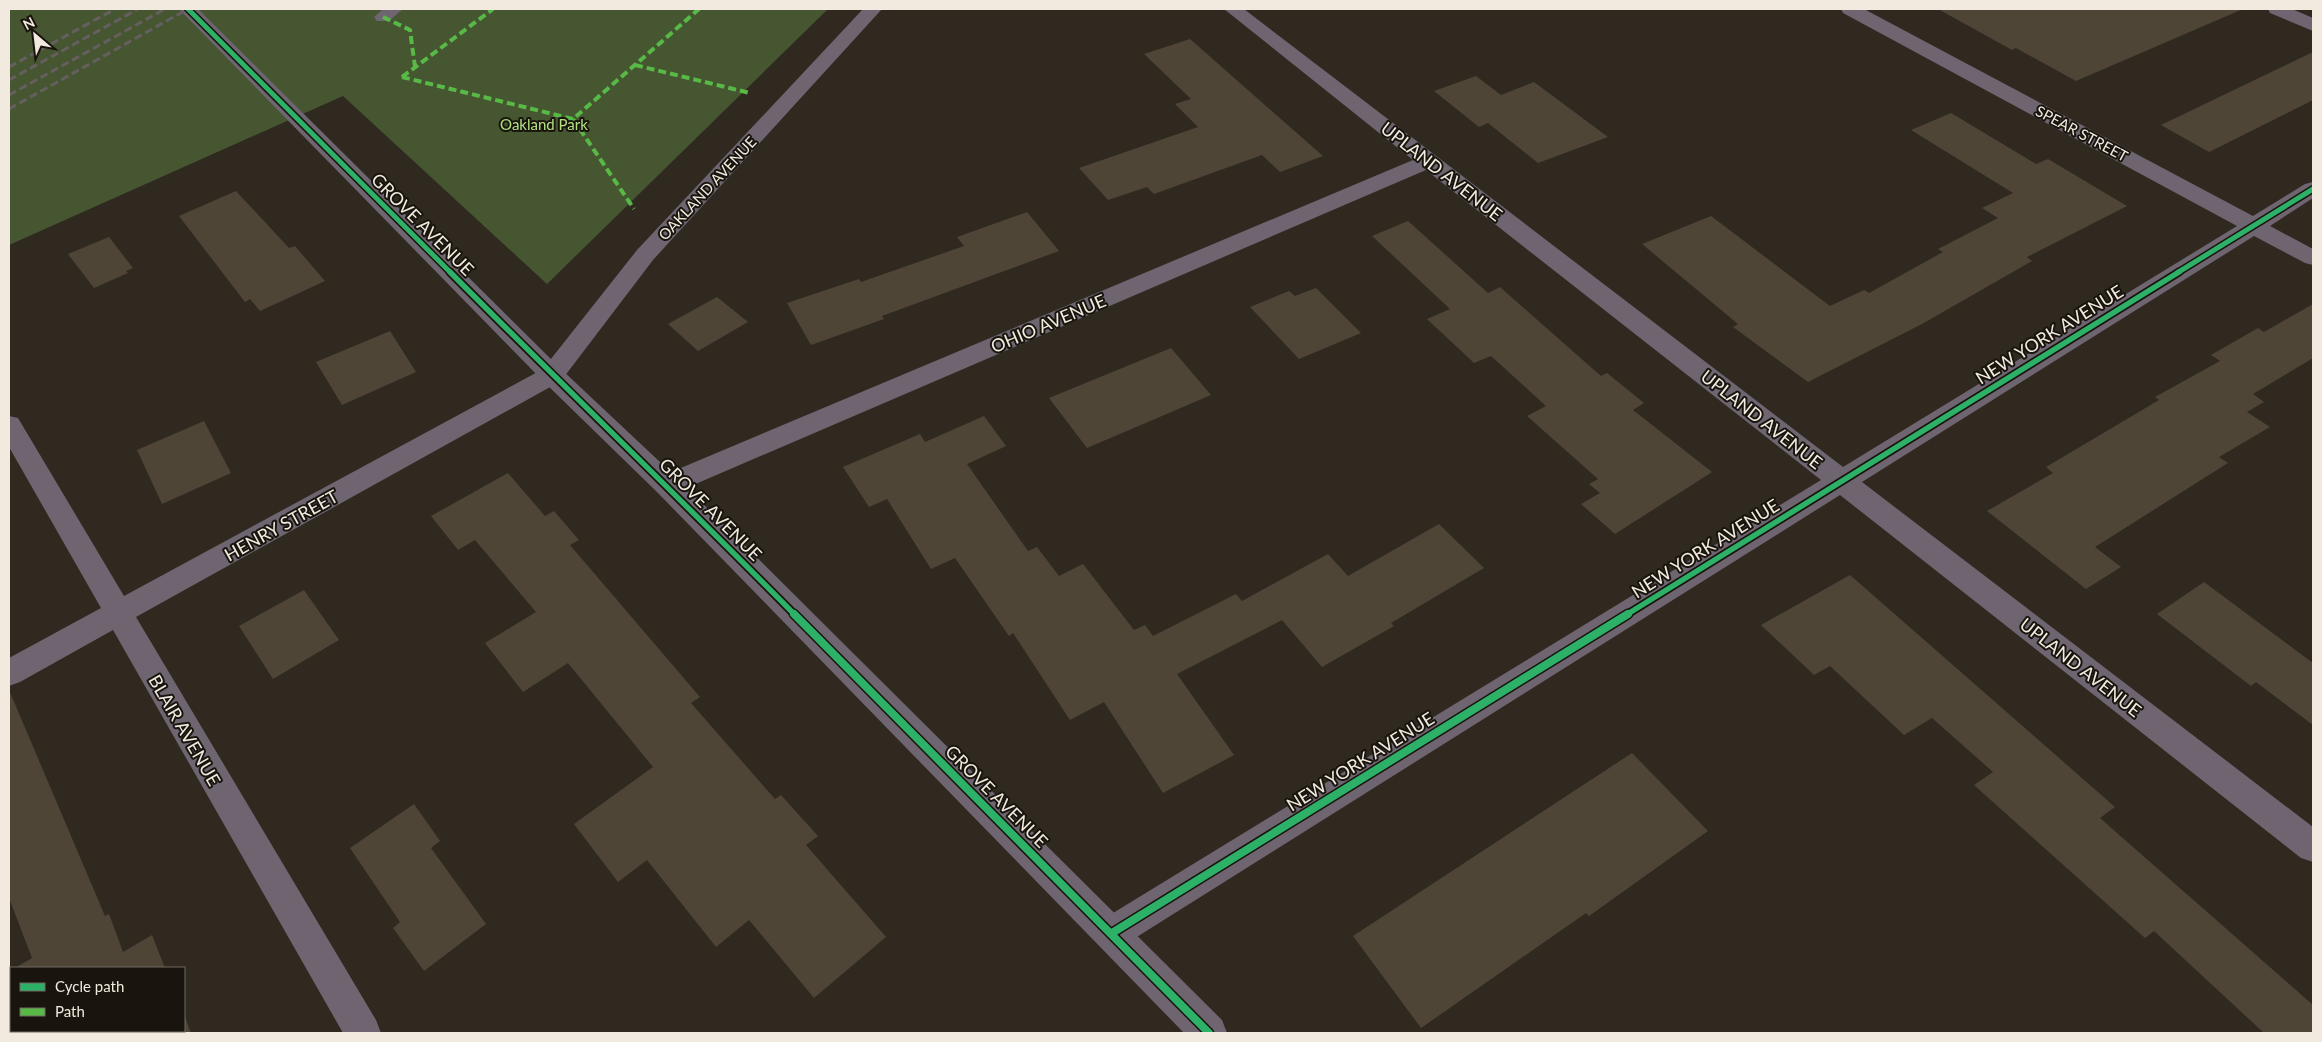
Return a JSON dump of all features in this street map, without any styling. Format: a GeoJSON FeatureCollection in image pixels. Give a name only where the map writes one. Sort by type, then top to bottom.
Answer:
{"type":"FeatureCollection","features":[{"type":"Feature","properties":{"kind":"street","name":"GROVE AVENUE"},"geometry":{"type":"LineString","coordinates":[[188,9],[552,375],[667,485],[1209,1033]]}},
{"type":"Feature","properties":{"kind":"street","name":"OAKLAND AVENUE"},"geometry":{"type":"LineString","coordinates":[[552,375],[645,255],[873,9]]}},
{"type":"Feature","properties":{"kind":"street","name":"UPLAND AVENUE"},"geometry":{"type":"LineString","coordinates":[[1233,9],[2313,847]]}},
{"type":"Feature","properties":{"kind":"street","name":"SPEAR STREET"},"geometry":{"type":"LineString","coordinates":[[1850,9],[2313,258]]}},
{"type":"Feature","properties":{"kind":"street"},"geometry":{"type":"LineString","coordinates":[[2277,9],[2313,25]]}},
{"type":"Feature","properties":{"kind":"street","name":"OHIO AVENUE"},"geometry":{"type":"LineString","coordinates":[[667,485],[1429,161]]}},
{"type":"Feature","properties":{"kind":"street","name":"NEW YORK AVENUE"},"geometry":{"type":"LineString","coordinates":[[1112,933],[2313,188]]}},
{"type":"Feature","properties":{"kind":"street","name":"HENRY STREET"},"geometry":{"type":"LineString","coordinates":[[9,673],[552,375]]}},
{"type":"Feature","properties":{"kind":"street","name":"BLAIR AVENUE"},"geometry":{"type":"LineString","coordinates":[[9,425],[117,614],[363,1033]]}},
{"type":"Feature","properties":{"kind":"green space","name":"Oakland Park"},"geometry":{"type":"Polygon","coordinates":[[[9,9],[828,9],[547,284],[343,96],[9,245],[9,9]]]}},
{"type":"Feature","properties":{"kind":"building"},"geometry":{"type":"Polygon","coordinates":[[[1938,9],[2243,9],[2076,81],[2016,48],[2012,50],[1938,9]]]}},
{"type":"Feature","properties":{"kind":"building"},"geometry":{"type":"Polygon","coordinates":[[[1190,39],[1323,156],[1280,172],[1262,155],[1154,194],[1147,187],[1108,200],[1079,168],[1198,127],[1175,104],[1191,99],[1144,54],[1190,39]]]}},
{"type":"Feature","properties":{"kind":"building"},"geometry":{"type":"Polygon","coordinates":[[[2313,52],[2313,100],[2209,152],[2161,125],[2313,52]]]}},
{"type":"Feature","properties":{"kind":"building"},"geometry":{"type":"Polygon","coordinates":[[[1476,76],[1501,95],[1534,82],[1608,137],[1538,163],[1488,123],[1479,127],[1434,91],[1476,76]]]}},
{"type":"Feature","properties":{"kind":"building"},"geometry":{"type":"Polygon","coordinates":[[[1951,113],[2036,164],[2048,159],[2127,206],[2027,257],[2032,261],[1922,324],[1808,382],[1733,327],[1738,324],[1642,244],[1711,216],[1830,306],[1864,290],[1869,293],[1943,252],[1938,249],[1998,218],[1982,208],[2013,193],[1911,130],[1951,113]]]}},
{"type":"Feature","properties":{"kind":"building"},"geometry":{"type":"Polygon","coordinates":[[[236,191],[289,248],[295,246],[325,281],[260,311],[250,299],[245,302],[179,216],[236,191]]]}},
{"type":"Feature","properties":{"kind":"building"},"geometry":{"type":"Polygon","coordinates":[[[1027,212],[1059,251],[882,316],[884,319],[811,345],[787,303],[859,279],[861,282],[964,246],[957,237],[1027,212]]]}},
{"type":"Feature","properties":{"kind":"building"},"geometry":{"type":"Polygon","coordinates":[[[1408,221],[1488,293],[1500,287],[1601,376],[1607,373],[1644,403],[1633,410],[1712,472],[1615,534],[1581,504],[1600,493],[1589,484],[1598,479],[1527,416],[1546,406],[1491,356],[1474,363],[1427,319],[1450,309],[1372,236],[1408,221]]]}},
{"type":"Feature","properties":{"kind":"building"},"geometry":{"type":"Polygon","coordinates":[[[109,237],[133,268],[126,271],[128,273],[94,288],[68,254],[109,237]]]}},
{"type":"Feature","properties":{"kind":"building"},"geometry":{"type":"Polygon","coordinates":[[[1316,288],[1361,333],[1299,359],[1250,307],[1289,291],[1295,296],[1316,288]]]}},
{"type":"Feature","properties":{"kind":"building"},"geometry":{"type":"Polygon","coordinates":[[[717,297],[748,322],[698,351],[668,324],[717,297]]]}},
{"type":"Feature","properties":{"kind":"building"},"geometry":{"type":"Polygon","coordinates":[[[2313,304],[2313,358],[2253,394],[2264,402],[2247,412],[2270,427],[2219,457],[2228,463],[2095,547],[2121,567],[2086,589],[1987,511],[2053,473],[2046,467],[2159,400],[2155,397],[2220,361],[2211,355],[2258,328],[2264,332],[2313,304]]]}},
{"type":"Feature","properties":{"kind":"building"},"geometry":{"type":"Polygon","coordinates":[[[390,331],[416,372],[342,405],[316,362],[390,331]]]}},
{"type":"Feature","properties":{"kind":"building"},"geometry":{"type":"Polygon","coordinates":[[[1171,348],[1211,395],[1087,448],[1049,398],[1171,348]]]}},
{"type":"Feature","properties":{"kind":"building"},"geometry":{"type":"Polygon","coordinates":[[[984,416],[1006,446],[967,464],[1028,551],[1037,547],[1059,576],[1083,564],[1134,630],[1145,625],[1153,636],[1236,594],[1242,601],[1328,554],[1348,576],[1439,524],[1484,568],[1391,623],[1394,626],[1322,667],[1282,620],[1177,674],[1234,755],[1163,793],[1104,702],[1070,720],[1013,633],[1009,636],[955,558],[931,569],[887,499],[869,507],[843,467],[920,434],[925,442],[984,416]]]}},
{"type":"Feature","properties":{"kind":"building"},"geometry":{"type":"Polygon","coordinates":[[[204,421],[231,473],[162,504],[137,450],[204,421]]]}},
{"type":"Feature","properties":{"kind":"building"},"geometry":{"type":"Polygon","coordinates":[[[508,473],[545,516],[554,511],[579,540],[570,545],[700,697],[691,703],[775,799],[781,795],[818,836],[806,845],[886,937],[814,998],[749,920],[716,947],[647,860],[618,882],[574,824],[653,767],[568,663],[523,692],[485,643],[536,612],[475,540],[458,550],[431,516],[508,473]]]}},
{"type":"Feature","properties":{"kind":"building"},"geometry":{"type":"Polygon","coordinates":[[[1850,575],[2115,807],[2100,818],[2313,1005],[2313,1033],[2264,1033],[2154,931],[2145,938],[1974,785],[1993,772],[1932,718],[1904,735],[1830,666],[1814,675],[1761,625],[1850,575]]]}},
{"type":"Feature","properties":{"kind":"building"},"geometry":{"type":"Polygon","coordinates":[[[2204,582],[2313,663],[2313,725],[2256,682],[2251,686],[2157,614],[2204,582]]]}},
{"type":"Feature","properties":{"kind":"building"},"geometry":{"type":"Polygon","coordinates":[[[304,590],[339,640],[273,679],[239,626],[304,590]]]}},
{"type":"Feature","properties":{"kind":"building"},"geometry":{"type":"Polygon","coordinates":[[[9,690],[105,916],[109,914],[123,952],[152,935],[165,967],[17,967],[32,958],[9,898],[9,690]]]}},
{"type":"Feature","properties":{"kind":"building"},"geometry":{"type":"Polygon","coordinates":[[[1632,753],[1708,831],[1589,916],[1586,913],[1421,1028],[1353,936],[1632,753]]]}},
{"type":"Feature","properties":{"kind":"building"},"geometry":{"type":"Polygon","coordinates":[[[414,804],[440,841],[431,848],[486,924],[424,971],[393,928],[400,922],[350,848],[414,804]]]}},
{"type":"Feature","properties":{"kind":"building"},"geometry":{"type":"Polygon","coordinates":[[[185,1017],[191,1033],[26,1033],[185,1032],[185,1017]]]}},
{"type":"Feature","properties":{"kind":"railway"},"geometry":{"type":"LineString","coordinates":[[9,67],[115,9]]}},
{"type":"Feature","properties":{"kind":"railway"},"geometry":{"type":"LineString","coordinates":[[9,80],[138,9]]}},
{"type":"Feature","properties":{"kind":"railway"},"geometry":{"type":"LineString","coordinates":[[9,95],[165,9]]}},
{"type":"Feature","properties":{"kind":"railway"},"geometry":{"type":"LineString","coordinates":[[9,109],[188,9]]}},
{"type":"Feature","properties":{"kind":"marked path"},"geometry":{"type":"LineString","coordinates":[[402,77],[493,9]]}},
{"type":"Feature","properties":{"kind":"marked path"},"geometry":{"type":"LineString","coordinates":[[402,77],[573,119],[699,9]]}},
{"type":"Feature","properties":{"kind":"marked path"},"geometry":{"type":"LineString","coordinates":[[383,17],[410,30],[415,67]]}},
{"type":"Feature","properties":{"kind":"marked path"},"geometry":{"type":"LineString","coordinates":[[635,65],[750,93]]}},
{"type":"Feature","properties":{"kind":"marked path"},"geometry":{"type":"LineString","coordinates":[[573,119],[634,209]]}},
{"type":"Feature","properties":{"kind":"cycle path"},"geometry":{"type":"LineString","coordinates":[[188,9],[552,375],[667,485],[1209,1033]]}},
{"type":"Feature","properties":{"kind":"cycle path"},"geometry":{"type":"LineString","coordinates":[[1112,933],[2313,189]]}}]}
